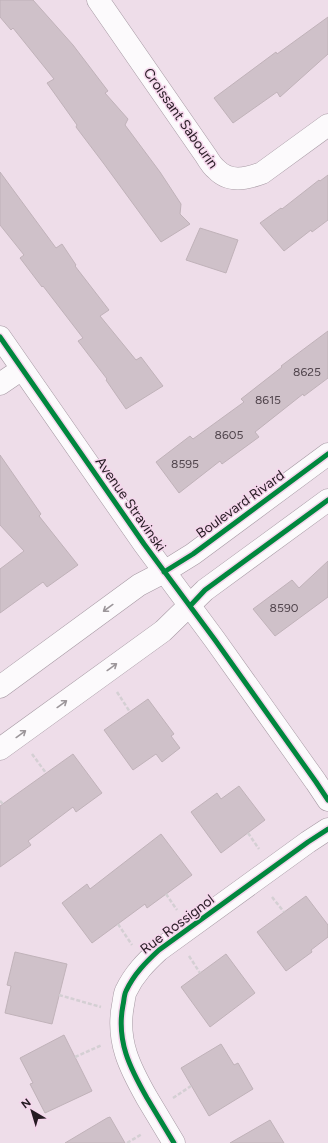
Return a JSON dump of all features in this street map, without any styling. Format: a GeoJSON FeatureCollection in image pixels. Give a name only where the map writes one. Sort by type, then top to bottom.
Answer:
{"type":"FeatureCollection","features":[{"type":"Feature","properties":{"kind":"street","name":"Croissant Sabourin"},"geometry":{"type":"LineString","coordinates":[[98,0],[216,170],[226,177],[237,179],[250,178],[262,173],[328,125]]}},
{"type":"Feature","properties":{"kind":"street","name":"Avenue Stravinski"},"geometry":{"type":"LineString","coordinates":[[0,337],[164,572],[190,606],[328,800]]}},
{"type":"Feature","properties":{"kind":"street"},"geometry":{"type":"LineString","coordinates":[[0,384],[22,369]]}},
{"type":"Feature","properties":{"kind":"street","name":"Boulevard Rivard"},"geometry":{"type":"LineString","coordinates":[[0,687],[139,585],[193,554],[328,454]]}},
{"type":"Feature","properties":{"kind":"street"},"geometry":{"type":"LineString","coordinates":[[0,749],[163,631],[205,590],[328,500]]}},
{"type":"Feature","properties":{"kind":"street","name":"Rue Rossignol"},"geometry":{"type":"LineString","coordinates":[[174,1143],[138,1083],[124,1050],[120,1030],[121,1013],[125,992],[145,963],[159,950],[328,829]]}},
{"type":"Feature","properties":{"kind":"path"},"geometry":{"type":"LineString","coordinates":[[114,689],[130,712]]}},
{"type":"Feature","properties":{"kind":"path"},"geometry":{"type":"LineString","coordinates":[[30,751],[46,773]]}},
{"type":"Feature","properties":{"kind":"path"},"geometry":{"type":"LineString","coordinates":[[0,801],[3,804]]}},
{"type":"Feature","properties":{"kind":"path"},"geometry":{"type":"LineString","coordinates":[[59,995],[121,1013]]}},
{"type":"Feature","properties":{"kind":"path"},"geometry":{"type":"LineString","coordinates":[[75,1057],[98,1045],[122,1040]]}},
{"type":"Feature","properties":{"kind":"building"},"geometry":{"type":"Polygon","coordinates":[[[0,0],[33,0],[73,45],[108,91],[105,93],[128,119],[125,125],[160,172],[181,204],[180,214],[190,224],[161,242],[76,127],[77,125],[47,83],[54,79],[13,28],[11,30],[0,17],[0,0]]]}},
{"type":"Feature","properties":{"kind":"building"},"geometry":{"type":"Polygon","coordinates":[[[328,17],[328,54],[280,97],[277,92],[233,123],[214,98],[276,52],[277,54],[328,17]]]}},
{"type":"Feature","properties":{"kind":"building"},"geometry":{"type":"Polygon","coordinates":[[[0,172],[56,248],[62,244],[76,265],[75,266],[109,310],[100,316],[136,360],[141,357],[163,386],[126,409],[106,380],[107,379],[78,341],[83,338],[20,258],[24,255],[0,225],[0,172]]]}},
{"type":"Feature","properties":{"kind":"building"},"geometry":{"type":"Polygon","coordinates":[[[328,175],[328,220],[312,232],[311,230],[284,251],[260,223],[281,208],[282,209],[319,180],[320,181],[328,175]]]}},
{"type":"Feature","properties":{"kind":"building"},"geometry":{"type":"Polygon","coordinates":[[[200,228],[238,240],[226,273],[186,260],[200,228]]]}},
{"type":"Feature","properties":{"kind":"building"},"geometry":{"type":"Polygon","coordinates":[[[328,331],[328,378],[304,396],[303,394],[255,432],[259,437],[222,464],[220,461],[179,493],[156,462],[190,436],[193,439],[244,402],[241,399],[282,367],[281,366],[328,331]]]}},
{"type":"Feature","properties":{"kind":"building"},"geometry":{"type":"Polygon","coordinates":[[[0,455],[41,514],[39,516],[78,565],[47,587],[43,582],[0,613],[0,569],[24,551],[0,525],[0,455]]]}},
{"type":"Feature","properties":{"kind":"building"},"geometry":{"type":"Polygon","coordinates":[[[328,561],[328,597],[275,636],[253,609],[292,580],[299,588],[328,561]]]}},
{"type":"Feature","properties":{"kind":"building"},"geometry":{"type":"Polygon","coordinates":[[[148,699],[174,734],[171,736],[180,748],[162,762],[156,754],[133,770],[104,730],[148,699]]]}},
{"type":"Feature","properties":{"kind":"building"},"geometry":{"type":"Polygon","coordinates":[[[73,754],[102,793],[76,812],[73,807],[28,841],[31,845],[0,867],[0,806],[73,754]]]}},
{"type":"Feature","properties":{"kind":"building"},"geometry":{"type":"Polygon","coordinates":[[[239,786],[265,820],[221,853],[191,812],[217,793],[221,799],[239,786]]]}},
{"type":"Feature","properties":{"kind":"building"},"geometry":{"type":"Polygon","coordinates":[[[161,834],[192,875],[147,908],[145,904],[92,943],[62,903],[87,884],[90,889],[161,834]]]}},
{"type":"Feature","properties":{"kind":"building"},"geometry":{"type":"Polygon","coordinates":[[[306,896],[328,925],[328,937],[311,950],[312,952],[286,971],[257,932],[306,896]]]}},
{"type":"Feature","properties":{"kind":"building"},"geometry":{"type":"Polygon","coordinates":[[[15,952],[67,964],[52,1024],[5,1013],[11,986],[7,985],[15,952]]]}},
{"type":"Feature","properties":{"kind":"building"},"geometry":{"type":"Polygon","coordinates":[[[226,954],[255,993],[210,1027],[181,987],[226,954]]]}},
{"type":"Feature","properties":{"kind":"building"},"geometry":{"type":"Polygon","coordinates":[[[64,1035],[92,1091],[45,1113],[30,1084],[33,1083],[20,1058],[64,1035]]]}},
{"type":"Feature","properties":{"kind":"building"},"geometry":{"type":"Polygon","coordinates":[[[221,1044],[234,1065],[238,1063],[253,1089],[209,1116],[181,1068],[221,1044]]]}},
{"type":"Feature","properties":{"kind":"building"},"geometry":{"type":"Polygon","coordinates":[[[110,1117],[125,1143],[65,1143],[107,1118],[110,1117]]]}},
{"type":"Feature","properties":{"kind":"building"},"geometry":{"type":"Polygon","coordinates":[[[270,1120],[284,1143],[230,1143],[270,1120]]]}},
{"type":"Feature","properties":{"kind":"cycle path"},"geometry":{"type":"LineString","coordinates":[[0,337],[144,544],[215,640],[328,800]]}},
{"type":"Feature","properties":{"kind":"cycle path"},"geometry":{"type":"LineString","coordinates":[[164,572],[193,554],[328,454]]}},
{"type":"Feature","properties":{"kind":"cycle path"},"geometry":{"type":"LineString","coordinates":[[190,606],[205,590],[328,500]]}},
{"type":"Feature","properties":{"kind":"cycle path"},"geometry":{"type":"LineString","coordinates":[[174,1143],[135,1076],[126,1054],[121,1030],[121,1018],[126,991],[133,979],[149,959],[159,950],[328,829]]}}]}
